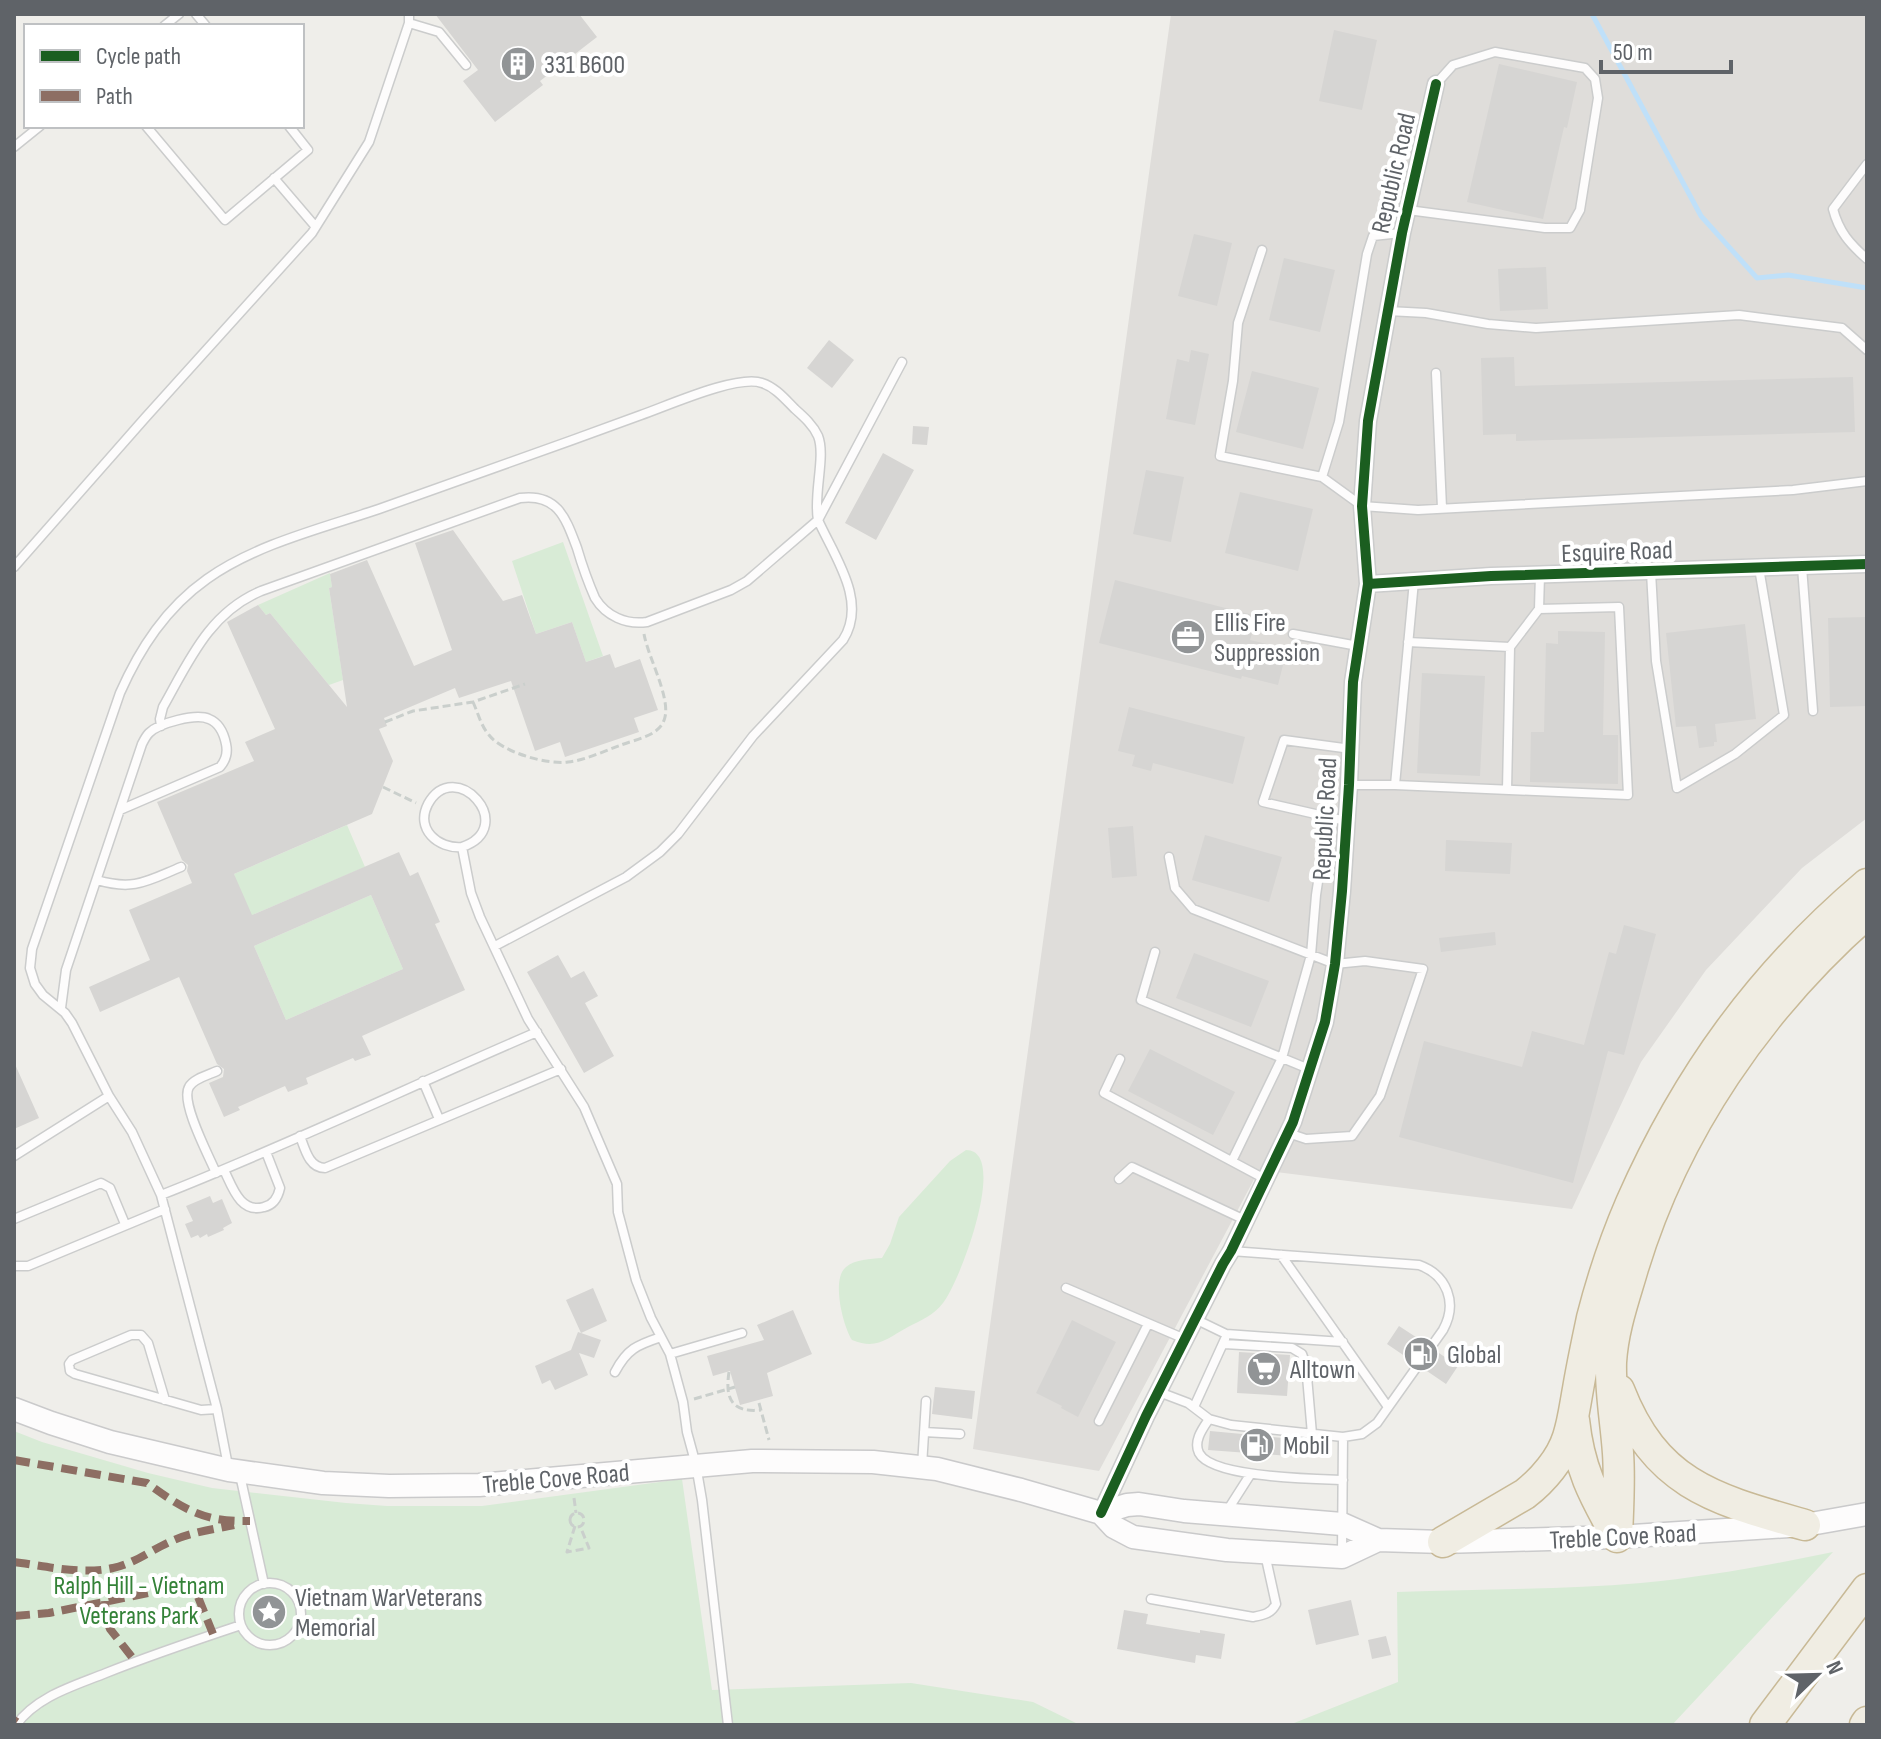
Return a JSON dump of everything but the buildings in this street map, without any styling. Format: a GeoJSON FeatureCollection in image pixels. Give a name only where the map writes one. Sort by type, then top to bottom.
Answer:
{"type":"FeatureCollection","features":[{"type":"Feature","properties":{"kind":"highway"},"geometry":{"type":"LineString","coordinates":[[1443,1542],[1516,1500],[1537,1484],[1562,1449],[1574,1414],[1585,1346],[1602,1280],[1630,1206],[1658,1145],[1719,1043],[1762,988],[1801,945],[1867,884]]}},
{"type":"Feature","properties":{"kind":"highway"},"geometry":{"type":"LineString","coordinates":[[1617,1537],[1619,1476],[1611,1364],[1620,1311],[1653,1211],[1674,1162],[1697,1120],[1761,1024],[1802,975],[1867,913]]}},
{"type":"Feature","properties":{"kind":"highway"},"geometry":{"type":"LineString","coordinates":[[1611,1364],[1638,1432],[1672,1470],[1700,1489],[1724,1500],[1805,1525]]}},
{"type":"Feature","properties":{"kind":"highway"},"geometry":{"type":"LineString","coordinates":[[1574,1414],[1583,1468],[1617,1537]]}},
{"type":"Feature","properties":{"kind":"highway"},"geometry":{"type":"LineString","coordinates":[[1765,1725],[1867,1589]]}},
{"type":"Feature","properties":{"kind":"main road","name":"Treble Cove Road"},"geometry":{"type":"LineString","coordinates":[[14,1409],[110,1442],[234,1471],[356,1485],[449,1486],[770,1460],[839,1460],[922,1467],[991,1481],[1101,1513],[1114,1527],[1133,1537],[1227,1550],[1342,1557],[1378,1540]]}},
{"type":"Feature","properties":{"kind":"main road","name":"Treble Cove Road"},"geometry":{"type":"LineString","coordinates":[[1101,1513],[1139,1504],[1184,1511],[1342,1524],[1378,1540],[1443,1542],[1617,1537],[1805,1525],[1862,1515]]}},
{"type":"Feature","properties":{"kind":"main road"},"geometry":{"type":"LineString","coordinates":[[1264,1552],[1267,1519]]}},
{"type":"Feature","properties":{"kind":"street","name":"Republic Road"},"geometry":{"type":"LineString","coordinates":[[1101,1513],[1288,1133],[1325,1022],[1335,964],[1342,891],[1353,682],[1368,584],[1362,506],[1368,421],[1402,233],[1436,84]]}},
{"type":"Feature","properties":{"kind":"street","name":"Esquire Road"},"geometry":{"type":"LineString","coordinates":[[1368,584],[1867,564]]}},
{"type":"Feature","properties":{"kind":"lane"},"geometry":{"type":"LineString","coordinates":[[14,567],[312,233],[369,142],[409,18],[439,32],[466,65]]}},
{"type":"Feature","properties":{"kind":"lane"},"geometry":{"type":"LineString","coordinates":[[1407,209],[1545,228],[1570,228],[1580,210],[1598,98],[1595,79],[1585,68],[1495,52],[1453,65],[1436,84]]}},
{"type":"Feature","properties":{"kind":"lane"},"geometry":{"type":"LineString","coordinates":[[14,147],[38,128]]}},
{"type":"Feature","properties":{"kind":"lane"},"geometry":{"type":"LineString","coordinates":[[148,128],[225,220],[308,150],[291,128]]}},
{"type":"Feature","properties":{"kind":"lane"},"geometry":{"type":"LineString","coordinates":[[1867,164],[1833,209],[1837,225],[1848,242],[1867,259]]}},
{"type":"Feature","properties":{"kind":"lane"},"geometry":{"type":"LineString","coordinates":[[274,178],[315,226]]}},
{"type":"Feature","properties":{"kind":"lane"},"geometry":{"type":"LineString","coordinates":[[1322,477],[1339,422],[1367,254],[1373,236],[1402,233]]}},
{"type":"Feature","properties":{"kind":"lane"},"geometry":{"type":"LineString","coordinates":[[1262,250],[1238,323],[1233,381],[1220,456],[1322,477],[1362,506],[1418,510],[1793,490],[1867,481]]}},
{"type":"Feature","properties":{"kind":"lane"},"geometry":{"type":"LineString","coordinates":[[1388,311],[1536,328],[1739,315],[1842,328],[1867,350]]}},
{"type":"Feature","properties":{"kind":"lane"},"geometry":{"type":"LineString","coordinates":[[161,726],[163,707],[200,643],[219,618],[243,600],[520,498],[541,499],[560,511],[599,605],[615,617],[643,623],[747,581],[818,520],[902,362]]}},
{"type":"Feature","properties":{"kind":"lane"},"geometry":{"type":"LineString","coordinates":[[1436,373],[1442,508]]}},
{"type":"Feature","properties":{"kind":"lane"},"geometry":{"type":"LineString","coordinates":[[264,1584],[161,1195],[132,1132],[109,1096],[72,1023],[61,1008],[43,995],[35,984],[30,968],[32,949],[120,693],[133,664],[156,627],[184,598],[238,560],[700,394],[743,381],[759,381],[773,389],[816,432],[821,449],[815,498],[818,520],[847,581],[852,600],[852,621],[843,640],[753,736],[678,834],[660,852],[626,877],[495,946]]}},
{"type":"Feature","properties":{"kind":"lane"},"geometry":{"type":"LineString","coordinates":[[1802,567],[1813,711]]}},
{"type":"Feature","properties":{"kind":"lane"},"geometry":{"type":"LineString","coordinates":[[1651,572],[1656,661],[1677,788],[1735,754],[1784,715],[1759,568]]}},
{"type":"Feature","properties":{"kind":"lane"},"geometry":{"type":"LineString","coordinates":[[1507,790],[1510,647],[1539,609],[1540,575]]}},
{"type":"Feature","properties":{"kind":"lane"},"geometry":{"type":"LineString","coordinates":[[1395,785],[1414,581]]}},
{"type":"Feature","properties":{"kind":"lane"},"geometry":{"type":"LineString","coordinates":[[1349,785],[1628,795],[1619,607],[1539,609]]}},
{"type":"Feature","properties":{"kind":"lane"},"geometry":{"type":"LineString","coordinates":[[1293,634],[1358,646]]}},
{"type":"Feature","properties":{"kind":"lane"},"geometry":{"type":"LineString","coordinates":[[1408,642],[1510,647]]}},
{"type":"Feature","properties":{"kind":"lane"},"geometry":{"type":"LineString","coordinates":[[61,1008],[66,970],[97,880],[120,810],[144,740],[161,726],[190,718],[211,719],[219,726],[227,749],[225,761],[220,767],[120,810]]}},
{"type":"Feature","properties":{"kind":"lane"},"geometry":{"type":"LineString","coordinates":[[1346,821],[1263,802],[1284,740],[1351,749]]}},
{"type":"Feature","properties":{"kind":"lane"},"geometry":{"type":"LineString","coordinates":[[449,788],[466,790],[476,796],[485,813],[482,831],[476,840],[462,847],[442,845],[432,838],[426,828],[427,807],[434,796],[449,788]]}},
{"type":"Feature","properties":{"kind":"lane"},"geometry":{"type":"LineString","coordinates":[[1232,1161],[1282,1058],[1311,955],[1328,816]]}},
{"type":"Feature","properties":{"kind":"lane"},"geometry":{"type":"LineString","coordinates":[[462,847],[473,901],[528,1019],[584,1107],[617,1184],[618,1212],[628,1254],[644,1301],[670,1354],[696,1465],[728,1725]]}},
{"type":"Feature","properties":{"kind":"lane"},"geometry":{"type":"LineString","coordinates":[[1169,857],[1175,888],[1193,909],[1335,964],[1365,961],[1423,969],[1380,1096],[1352,1136],[1306,1139],[1288,1133]]}},
{"type":"Feature","properties":{"kind":"lane"},"geometry":{"type":"LineString","coordinates":[[97,880],[132,886],[181,867]]}},
{"type":"Feature","properties":{"kind":"lane"},"geometry":{"type":"LineString","coordinates":[[1155,952],[1141,1000],[1310,1069]]}},
{"type":"Feature","properties":{"kind":"lane"},"geometry":{"type":"LineString","coordinates":[[161,1195],[537,1032]]}},
{"type":"Feature","properties":{"kind":"lane"},"geometry":{"type":"LineString","coordinates":[[1120,1059],[1104,1093],[1266,1179]]}},
{"type":"Feature","properties":{"kind":"lane"},"geometry":{"type":"LineString","coordinates":[[300,1136],[312,1163],[325,1168],[561,1069]]}},
{"type":"Feature","properties":{"kind":"lane"},"geometry":{"type":"LineString","coordinates":[[217,1071],[192,1083],[187,1092],[188,1107],[220,1171],[244,1204],[255,1208],[267,1207],[276,1199],[280,1188],[266,1152]]}},
{"type":"Feature","properties":{"kind":"lane"},"geometry":{"type":"LineString","coordinates":[[423,1081],[439,1119]]}},
{"type":"Feature","properties":{"kind":"lane"},"geometry":{"type":"LineString","coordinates":[[14,1156],[109,1096]]}},
{"type":"Feature","properties":{"kind":"lane"},"geometry":{"type":"LineString","coordinates":[[1119,1179],[1132,1167],[1246,1220]]}},
{"type":"Feature","properties":{"kind":"lane"},"geometry":{"type":"LineString","coordinates":[[14,1219],[101,1183],[110,1188],[125,1224]]}},
{"type":"Feature","properties":{"kind":"lane"},"geometry":{"type":"LineString","coordinates":[[14,1266],[28,1266],[165,1209]]}},
{"type":"Feature","properties":{"kind":"lane"},"geometry":{"type":"LineString","coordinates":[[1158,1392],[1188,1403],[1209,1419],[1231,1425],[1343,1437],[1358,1435],[1370,1429],[1388,1407],[1450,1313],[1443,1281],[1419,1265],[1231,1251]]}},
{"type":"Feature","properties":{"kind":"lane"},"geometry":{"type":"LineString","coordinates":[[1281,1255],[1388,1407]]}},
{"type":"Feature","properties":{"kind":"lane"},"geometry":{"type":"LineString","coordinates":[[1066,1288],[1185,1339]]}},
{"type":"Feature","properties":{"kind":"lane"},"geometry":{"type":"LineString","coordinates":[[1195,1319],[1225,1339],[1292,1348],[1302,1354],[1306,1365],[1312,1434]]}},
{"type":"Feature","properties":{"kind":"lane"},"geometry":{"type":"LineString","coordinates":[[1099,1421],[1148,1324]]}},
{"type":"Feature","properties":{"kind":"lane"},"geometry":{"type":"LineString","coordinates":[[670,1354],[742,1333]]}},
{"type":"Feature","properties":{"kind":"lane"},"geometry":{"type":"LineString","coordinates":[[165,1400],[148,1343],[141,1335],[131,1335],[69,1364],[70,1371],[75,1374],[165,1400],[201,1410],[217,1409]]}},
{"type":"Feature","properties":{"kind":"lane"},"geometry":{"type":"LineString","coordinates":[[615,1372],[629,1351],[661,1337]]}},
{"type":"Feature","properties":{"kind":"lane"},"geometry":{"type":"LineString","coordinates":[[1225,1339],[1343,1342]]}},
{"type":"Feature","properties":{"kind":"lane"},"geometry":{"type":"LineString","coordinates":[[1194,1407],[1225,1339]]}},
{"type":"Feature","properties":{"kind":"lane"},"geometry":{"type":"LineString","coordinates":[[922,1467],[926,1401]]}},
{"type":"Feature","properties":{"kind":"lane"},"geometry":{"type":"LineString","coordinates":[[1209,1419],[1197,1445],[1206,1462],[1250,1475],[1343,1480]]}},
{"type":"Feature","properties":{"kind":"lane"},"geometry":{"type":"LineString","coordinates":[[924,1432],[960,1434]]}},
{"type":"Feature","properties":{"kind":"lane"},"geometry":{"type":"LineString","coordinates":[[1342,1557],[1343,1437]]}},
{"type":"Feature","properties":{"kind":"lane"},"geometry":{"type":"LineString","coordinates":[[1224,1514],[1250,1475]]}},
{"type":"Feature","properties":{"kind":"lane"},"geometry":{"type":"LineString","coordinates":[[1151,1599],[1253,1617],[1272,1611],[1276,1604],[1264,1552]]}},
{"type":"Feature","properties":{"kind":"lane"},"geometry":{"type":"LineString","coordinates":[[264,1584],[281,1585],[297,1598],[301,1618],[296,1631],[286,1640],[274,1645],[254,1641],[241,1625],[240,1608],[251,1589],[264,1584]]}},
{"type":"Feature","properties":{"kind":"lane"},"geometry":{"type":"LineString","coordinates":[[16,1725],[46,1698],[135,1661],[241,1625]]}},
{"type":"Feature","properties":{"kind":"path"},"geometry":{"type":"LineString","coordinates":[[473,702],[491,738],[508,749],[543,761],[573,762],[647,736],[660,727],[666,710],[645,644],[643,623]]}},
{"type":"Feature","properties":{"kind":"path"},"geometry":{"type":"LineString","coordinates":[[385,722],[413,711],[473,702],[525,684]]}},
{"type":"Feature","properties":{"kind":"path"},"geometry":{"type":"LineString","coordinates":[[383,787],[427,807]]}},
{"type":"Feature","properties":{"kind":"path"},"geometry":{"type":"LineString","coordinates":[[729,1372],[726,1390],[733,1403],[738,1408],[761,1410]]}},
{"type":"Feature","properties":{"kind":"path"},"geometry":{"type":"LineString","coordinates":[[683,1402],[735,1387]]}},
{"type":"Feature","properties":{"kind":"path"},"geometry":{"type":"LineString","coordinates":[[759,1403],[770,1441]]}},
{"type":"Feature","properties":{"kind":"path"},"geometry":{"type":"LineString","coordinates":[[577,1526],[589,1548],[567,1552],[577,1526]]}},
{"type":"Feature","properties":{"kind":"shaded area"},"geometry":{"type":"Polygon","coordinates":[[[1171,14],[1867,14],[1867,818],[1802,868],[1706,970],[1641,1062],[1572,1209],[1259,1170],[1099,1471],[973,1449],[1171,14]]]}},
{"type":"Feature","properties":{"kind":"green space"},"geometry":{"type":"Polygon","coordinates":[[[563,542],[603,656],[586,662],[572,622],[536,634],[512,561],[563,542]]]}},
{"type":"Feature","properties":{"kind":"green space"},"geometry":{"type":"Polygon","coordinates":[[[330,573],[332,587],[329,588],[343,680],[329,685],[270,613],[266,615],[258,605],[330,573]]]}},
{"type":"Feature","properties":{"kind":"green space"},"geometry":{"type":"Polygon","coordinates":[[[347,825],[365,867],[243,919],[234,874],[347,825]]]}},
{"type":"Feature","properties":{"kind":"green space"},"geometry":{"type":"Polygon","coordinates":[[[371,895],[403,969],[286,1020],[254,946],[371,895]]]}},
{"type":"Feature","properties":{"kind":"green space"},"geometry":{"type":"Polygon","coordinates":[[[966,1150],[978,1156],[983,1171],[982,1193],[969,1246],[943,1303],[931,1314],[887,1339],[868,1344],[852,1340],[840,1303],[842,1273],[854,1262],[882,1258],[899,1217],[950,1161],[966,1150]]]}},
{"type":"Feature","properties":{"kind":"green space","name":"Ralph Hill - Vietnam Veterans Park"},"geometry":{"type":"Polygon","coordinates":[[[14,1431],[148,1473],[212,1488],[387,1506],[482,1506],[682,1479],[712,1690],[911,1683],[1033,1702],[1080,1725],[14,1725],[14,1431]]]}},
{"type":"Feature","properties":{"kind":"green space"},"geometry":{"type":"Polygon","coordinates":[[[1833,1552],[1672,1725],[1289,1725],[1398,1682],[1397,1592],[1641,1583],[1738,1570],[1833,1552]]]}},
{"type":"Feature","properties":{"kind":"waterway"},"geometry":{"type":"LineString","coordinates":[[1592,14],[1701,216],[1757,278],[1788,275],[1867,288]]}},
{"type":"Feature","properties":{"kind":"marked path"},"geometry":{"type":"LineString","coordinates":[[14,1460],[147,1483],[198,1514],[221,1520],[250,1521]]}},
{"type":"Feature","properties":{"kind":"marked path"},"geometry":{"type":"LineString","coordinates":[[14,1562],[76,1570],[113,1568],[181,1537],[234,1525]]}},
{"type":"Feature","properties":{"kind":"marked path"},"geometry":{"type":"LineString","coordinates":[[14,1616],[49,1613],[189,1587],[196,1592],[213,1634]]}},
{"type":"Feature","properties":{"kind":"marked path"},"geometry":{"type":"LineString","coordinates":[[105,1601],[110,1629],[135,1661]]}},
{"type":"Feature","properties":{"kind":"cycle path"},"geometry":{"type":"LineString","coordinates":[[1101,1513],[1293,1122],[1325,1022],[1335,964],[1342,891],[1353,682],[1368,584],[1362,506],[1368,421],[1402,233],[1436,84]]}},
{"type":"Feature","properties":{"kind":"cycle path"},"geometry":{"type":"LineString","coordinates":[[1368,584],[1491,576],[1867,564]]}},
{"type":"Feature","properties":{"kind":"place","name":"331 B600"},"geometry":{"type":"Point","coordinates":[518,64]}},
{"type":"Feature","properties":{"kind":"place","name":"Ellis Fire Suppression"},"geometry":{"type":"Point","coordinates":[1188,637]}},
{"type":"Feature","properties":{"kind":"place","name":"Global"},"geometry":{"type":"Point","coordinates":[1421,1354]}},
{"type":"Feature","properties":{"kind":"place","name":"Alltown"},"geometry":{"type":"Point","coordinates":[1264,1369]}},
{"type":"Feature","properties":{"kind":"place","name":"Mobil"},"geometry":{"type":"Point","coordinates":[1257,1445]}},
{"type":"Feature","properties":{"kind":"place","name":"Vietnam WarVeterans Memorial"},"geometry":{"type":"Point","coordinates":[269,1612]}}]}
